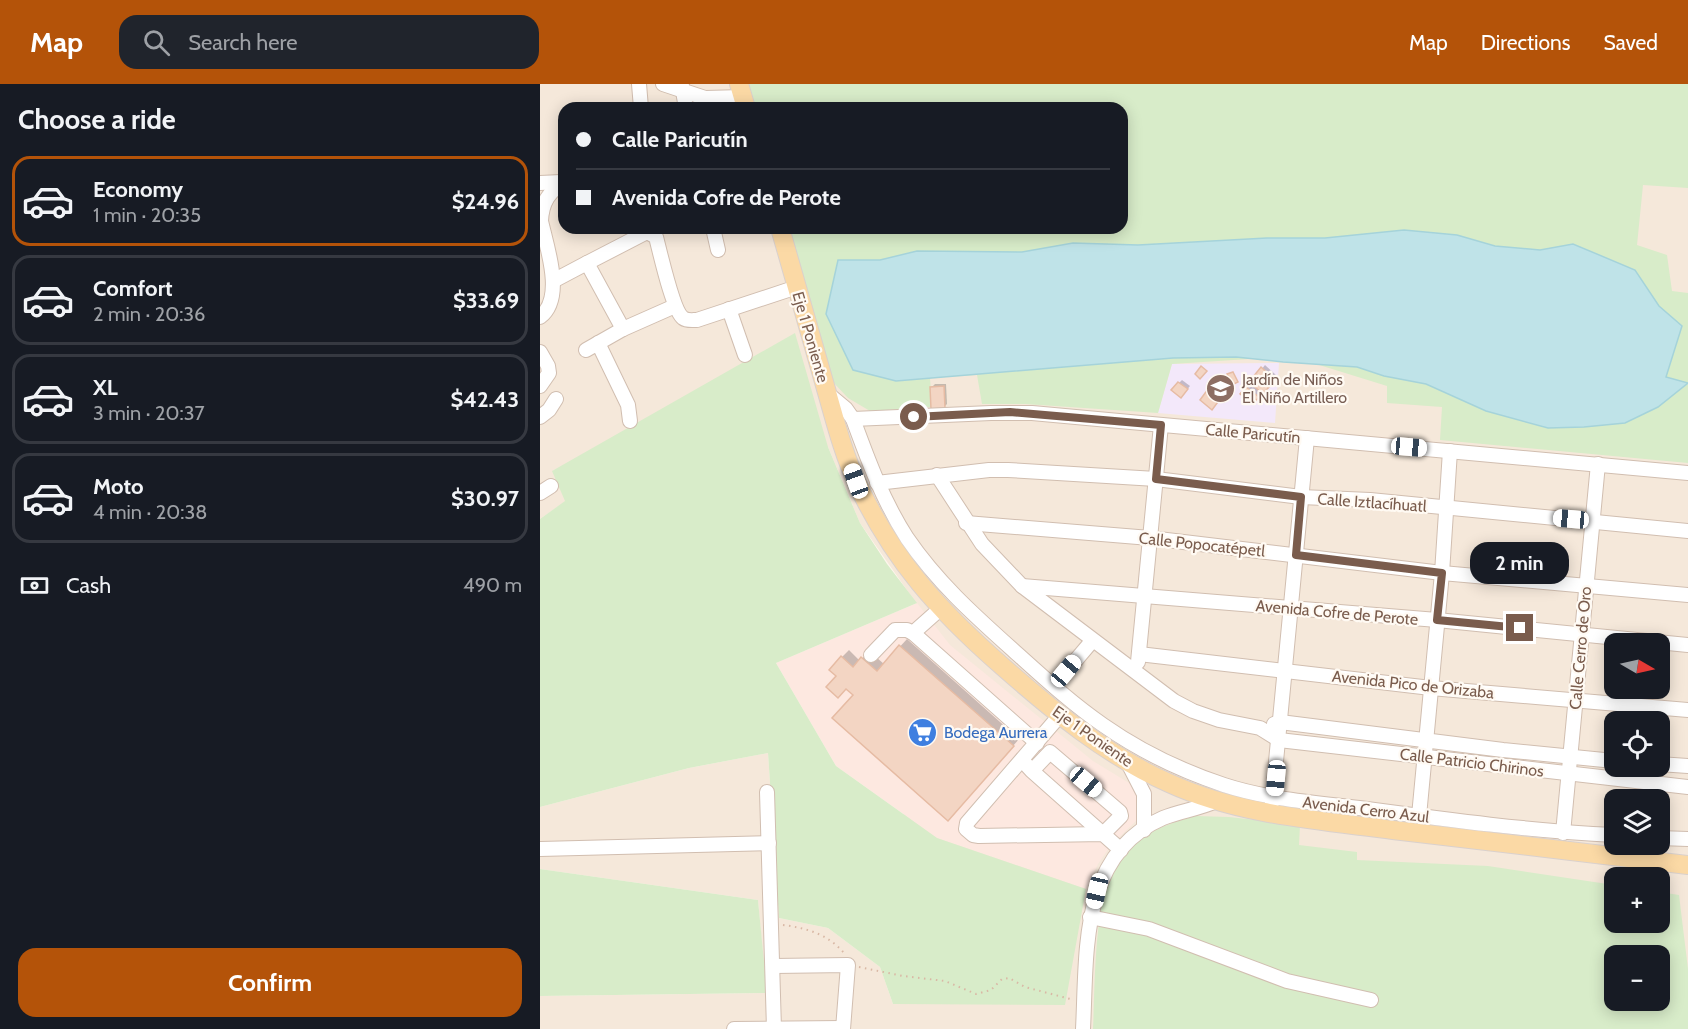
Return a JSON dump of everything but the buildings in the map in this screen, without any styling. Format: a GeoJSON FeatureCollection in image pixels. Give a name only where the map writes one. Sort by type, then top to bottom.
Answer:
{"type":"FeatureCollection","features":[{"type":"Feature","properties":{"kind":"main road","name":"Eje 1 Poniente"},"geometry":{"type":"LineString","coordinates":[[782,234],[842,444],[856,481],[882,530],[917,581],[940,609],[1008,671],[1104,747],[1166,782],[1216,801],[1487,842],[1688,865]]}},
{"type":"Feature","properties":{"kind":"street"},"geometry":{"type":"LineString","coordinates":[[639,84],[640,102]]}},
{"type":"Feature","properties":{"kind":"street"},"geometry":{"type":"LineString","coordinates":[[674,86],[705,98],[743,96]]}},
{"type":"Feature","properties":{"kind":"street"},"geometry":{"type":"LineString","coordinates":[[674,86],[683,102]]}},
{"type":"Feature","properties":{"kind":"street"},"geometry":{"type":"LineString","coordinates":[[540,183],[558,182]]}},
{"type":"Feature","properties":{"kind":"street"},"geometry":{"type":"LineString","coordinates":[[540,317],[552,300],[553,281],[542,210],[545,200],[558,187]]}},
{"type":"Feature","properties":{"kind":"street"},"geometry":{"type":"LineString","coordinates":[[553,281],[643,234]]}},
{"type":"Feature","properties":{"kind":"street"},"geometry":{"type":"LineString","coordinates":[[653,234],[656,237],[675,306],[681,317],[690,320],[797,287]]}},
{"type":"Feature","properties":{"kind":"street"},"geometry":{"type":"LineString","coordinates":[[714,234],[718,250]]}},
{"type":"Feature","properties":{"kind":"street"},"geometry":{"type":"LineString","coordinates":[[587,263],[623,329]]}},
{"type":"Feature","properties":{"kind":"street"},"geometry":{"type":"LineString","coordinates":[[630,421],[628,405],[592,346],[623,329],[675,306]]}},
{"type":"Feature","properties":{"kind":"street"},"geometry":{"type":"LineString","coordinates":[[729,309],[745,355]]}},
{"type":"Feature","properties":{"kind":"street"},"geometry":{"type":"LineString","coordinates":[[540,352],[548,366],[549,373],[540,386]]}},
{"type":"Feature","properties":{"kind":"street"},"geometry":{"type":"LineString","coordinates":[[828,394],[840,402],[852,420]]}},
{"type":"Feature","properties":{"kind":"street"},"geometry":{"type":"LineString","coordinates":[[540,417],[549,410],[556,399]]}},
{"type":"Feature","properties":{"kind":"street","name":"Calle Paricutín"},"geometry":{"type":"LineString","coordinates":[[852,420],[1010,412],[1688,473]]}},
{"type":"Feature","properties":{"kind":"street","name":"Avenida Cerro Azul"},"geometry":{"type":"LineString","coordinates":[[852,420],[877,483],[908,538],[958,602],[1102,725],[1145,751],[1184,770],[1226,786],[1270,810],[1419,816],[1563,833],[1604,835]]}},
{"type":"Feature","properties":{"kind":"street"},"geometry":{"type":"LineString","coordinates":[[1137,673],[1161,425]]}},
{"type":"Feature","properties":{"kind":"street"},"geometry":{"type":"LineString","coordinates":[[1270,810],[1281,722],[1307,438]]}},
{"type":"Feature","properties":{"kind":"street"},"geometry":{"type":"LineString","coordinates":[[1419,816],[1442,573],[1450,451]]}},
{"type":"Feature","properties":{"kind":"street","name":"Calle Cerro de Oro"},"geometry":{"type":"LineString","coordinates":[[1563,833],[1598,464]]}},
{"type":"Feature","properties":{"kind":"street","name":"Calle Iztlacíhuatl"},"geometry":{"type":"LineString","coordinates":[[877,483],[1008,470],[1156,479],[1301,497],[1370,500],[1688,531]]}},
{"type":"Feature","properties":{"kind":"street","name":"Calle Patricio Chirinos"},"geometry":{"type":"LineString","coordinates":[[938,476],[966,523],[995,559],[1022,586],[1174,701],[1193,711],[1219,720],[1260,728],[1279,740],[1688,787]]}},
{"type":"Feature","properties":{"kind":"street","name":"Calle Popocatépetl"},"geometry":{"type":"LineString","coordinates":[[966,523],[1150,538],[1442,573],[1688,595]]}},
{"type":"Feature","properties":{"kind":"street","name":"Avenida Cofre de Perote"},"geometry":{"type":"LineString","coordinates":[[1022,586],[1437,620],[1688,645]]}},
{"type":"Feature","properties":{"kind":"street"},"geometry":{"type":"LineString","coordinates":[[913,633],[940,609]]}},
{"type":"Feature","properties":{"kind":"street"},"geometry":{"type":"LineString","coordinates":[[871,655],[895,630],[907,630],[913,633],[1037,742]]}},
{"type":"Feature","properties":{"kind":"street"},"geometry":{"type":"LineString","coordinates":[[1054,686],[1092,641]]}},
{"type":"Feature","properties":{"kind":"street","name":"Avenida Pico de Orizaba"},"geometry":{"type":"LineString","coordinates":[[1139,654],[1431,688],[1688,710]]}},
{"type":"Feature","properties":{"kind":"street"},"geometry":{"type":"LineString","coordinates":[[1032,771],[1050,752],[1120,812],[1119,818],[1103,834],[979,836],[973,835],[966,829],[967,823],[1061,714]]}},
{"type":"Feature","properties":{"kind":"street","name":"Calle Patricio Chirinos"},"geometry":{"type":"LineString","coordinates":[[1260,728],[1281,722],[1604,760]]}},
{"type":"Feature","properties":{"kind":"street"},"geometry":{"type":"LineString","coordinates":[[1501,766],[1503,750]]}},
{"type":"Feature","properties":{"kind":"street"},"geometry":{"type":"LineString","coordinates":[[1022,760],[1121,850]]}},
{"type":"Feature","properties":{"kind":"street"},"geometry":{"type":"LineString","coordinates":[[1126,761],[1144,794],[1144,830]]}},
{"type":"Feature","properties":{"kind":"street"},"geometry":{"type":"LineString","coordinates":[[1670,765],[1688,766]]}},
{"type":"Feature","properties":{"kind":"street"},"geometry":{"type":"LineString","coordinates":[[767,792],[774,966],[774,1029]]}},
{"type":"Feature","properties":{"kind":"street"},"geometry":{"type":"LineString","coordinates":[[1083,1029],[1090,917],[1107,867],[1121,850],[1144,830],[1163,818],[1216,801]]}},
{"type":"Feature","properties":{"kind":"street"},"geometry":{"type":"LineString","coordinates":[[1670,838],[1688,839]]}},
{"type":"Feature","properties":{"kind":"street"},"geometry":{"type":"LineString","coordinates":[[540,849],[769,843]]}},
{"type":"Feature","properties":{"kind":"street"},"geometry":{"type":"LineString","coordinates":[[1090,917],[1149,929],[1287,981],[1371,1000]]}},
{"type":"Feature","properties":{"kind":"street"},"geometry":{"type":"LineString","coordinates":[[734,1029],[843,1028],[848,965],[774,966]]}},
{"type":"Feature","properties":{"kind":"path"},"geometry":{"type":"LineString","coordinates":[[771,923],[816,932],[840,949],[848,965],[903,976],[945,981],[976,994],[991,990],[1002,979],[1009,978],[1025,987],[1085,1002]]}},
{"type":"Feature","properties":{"kind":"shaded area"},"geometry":{"type":"Polygon","coordinates":[[[540,84],[1688,84],[1688,1029],[540,1029],[540,996],[766,993],[758,900],[540,869],[540,807],[689,768],[768,753],[779,918],[828,928],[880,967],[893,1004],[916,603],[860,523],[828,447],[553,470],[566,501],[540,519],[540,84]]]}},
{"type":"Feature","properties":{"kind":"shaded area","name":"Jardín de Niños El Niño Artillero"},"geometry":{"type":"Polygon","coordinates":[[[1279,363],[1275,423],[1158,413],[1172,364],[1279,363]]]}},
{"type":"Feature","properties":{"kind":"shaded area"},"geometry":{"type":"Polygon","coordinates":[[[917,603],[950,645],[1093,761],[1134,786],[1141,795],[1139,818],[1111,845],[1098,864],[1086,889],[937,838],[836,766],[776,663],[917,603]]]}},
{"type":"Feature","properties":{"kind":"green space"},"geometry":{"type":"Polygon","coordinates":[[[747,84],[1688,84],[1688,188],[1643,185],[1637,245],[1667,255],[1672,291],[1688,293],[1688,463],[1440,440],[1442,407],[1387,403],[1387,386],[1316,364],[1353,366],[1324,354],[1172,364],[1158,413],[1025,404],[982,404],[977,375],[930,378],[932,407],[870,411],[848,398],[833,382],[791,234],[1128,234],[1128,102],[752,102],[747,84]]]}},
{"type":"Feature","properties":{"kind":"green space"},"geometry":{"type":"Polygon","coordinates":[[[795,333],[828,447],[860,523],[887,564],[917,603],[776,663],[836,766],[937,838],[1086,889],[1065,1005],[893,1004],[880,967],[828,928],[779,918],[768,753],[689,768],[540,807],[540,519],[565,501],[552,471],[795,333]]]}},
{"type":"Feature","properties":{"kind":"green space"},"geometry":{"type":"Polygon","coordinates":[[[1196,816],[1229,817],[1300,825],[1299,845],[1357,852],[1357,860],[1488,866],[1604,883],[1604,933],[1670,933],[1670,894],[1679,895],[1688,969],[1688,1029],[1093,1029],[1099,924],[1107,884],[1120,858],[1138,841],[1160,828],[1196,816]]]}},
{"type":"Feature","properties":{"kind":"green space"},"geometry":{"type":"Polygon","coordinates":[[[540,869],[758,900],[767,993],[540,996],[540,869]]]}},
{"type":"Feature","properties":{"kind":"water"},"geometry":{"type":"Polygon","coordinates":[[[1404,230],[1457,235],[1495,246],[1540,250],[1573,244],[1635,270],[1659,306],[1682,326],[1666,377],[1688,383],[1658,407],[1625,423],[1548,428],[1486,411],[1426,384],[1384,376],[1357,367],[1236,357],[1173,358],[896,381],[853,370],[826,314],[838,260],[880,260],[917,251],[1022,252],[1073,243],[1138,245],[1267,238],[1325,238],[1404,230]]]}},
{"type":"Feature","properties":{"kind":"place","name":"Jardín de Niños El Niño Artillero"},"geometry":{"type":"Point","coordinates":[1221,388]}},
{"type":"Feature","properties":{"kind":"place","name":"Bodega Aurrera"},"geometry":{"type":"Point","coordinates":[923,732]}},
{"type":"Feature","properties":{"kind":"route"},"geometry":{"type":"LineString","coordinates":[[914,417],[1010,412],[1161,425],[1156,479],[1301,497],[1296,555],[1442,573],[1437,620],[1520,628]]}}]}
